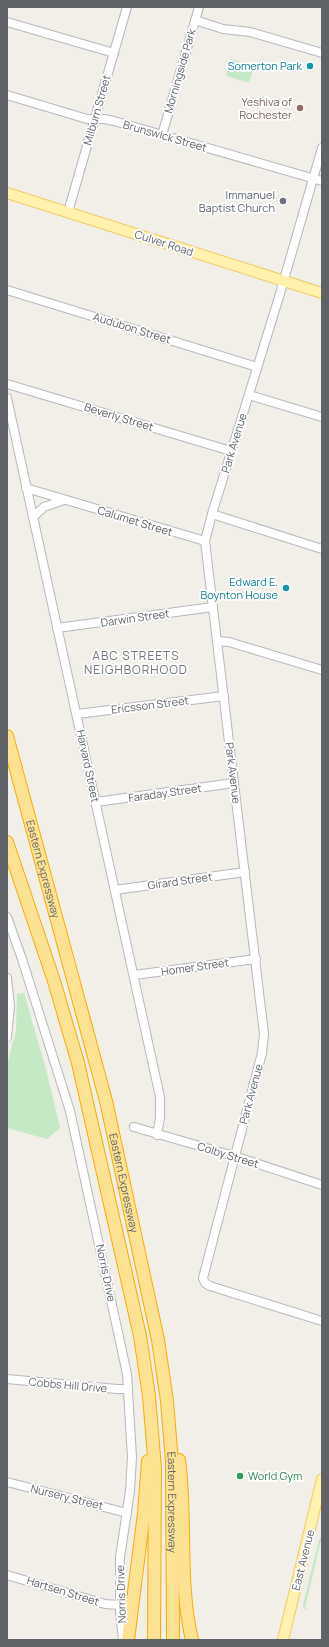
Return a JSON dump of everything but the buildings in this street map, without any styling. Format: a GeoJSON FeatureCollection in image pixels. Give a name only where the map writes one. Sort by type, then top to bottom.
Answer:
{"type":"FeatureCollection","features":[{"type":"Feature","properties":{"kind":"highway","name":"Eastern Expressway"},"geometry":{"type":"LineString","coordinates":[[7,736],[106,1101],[149,1292],[164,1376],[173,1480],[173,1640]]}},
{"type":"Feature","properties":{"kind":"highway","name":"Eastern Expressway"},"geometry":{"type":"LineString","coordinates":[[7,842],[54,981],[81,1075],[138,1324],[150,1408],[155,1481],[154,1640]]}},
{"type":"Feature","properties":{"kind":"highway"},"geometry":{"type":"LineString","coordinates":[[164,1376],[183,1490],[185,1588],[191,1637]]}},
{"type":"Feature","properties":{"kind":"highway"},"geometry":{"type":"LineString","coordinates":[[128,1640],[145,1501],[150,1408]]}},
{"type":"Feature","properties":{"kind":"main road","name":"Culver Road"},"geometry":{"type":"LineString","coordinates":[[7,193],[322,293]]}},
{"type":"Feature","properties":{"kind":"main road","name":"East Avenue"},"geometry":{"type":"LineString","coordinates":[[283,1640],[322,1479]]}},
{"type":"Feature","properties":{"kind":"street","name":"Milburn Street"},"geometry":{"type":"LineString","coordinates":[[68,212],[127,7]]}},
{"type":"Feature","properties":{"kind":"street","name":"Morningside Park"},"geometry":{"type":"LineString","coordinates":[[162,135],[199,7]]}},
{"type":"Feature","properties":{"kind":"street"},"geometry":{"type":"LineString","coordinates":[[195,20],[223,29],[250,32],[322,53]]}},
{"type":"Feature","properties":{"kind":"street"},"geometry":{"type":"LineString","coordinates":[[7,22],[114,53]]}},
{"type":"Feature","properties":{"kind":"street","name":"Brunswick Street"},"geometry":{"type":"LineString","coordinates":[[7,95],[86,119],[104,119],[322,181]]}},
{"type":"Feature","properties":{"kind":"street","name":"Park Avenue"},"geometry":{"type":"LineString","coordinates":[[322,148],[284,281],[231,451],[205,541],[256,959],[263,1020],[263,1043],[204,1270],[204,1282],[210,1286],[322,1321]]}},
{"type":"Feature","properties":{"kind":"street","name":"Audubon Street"},"geometry":{"type":"LineString","coordinates":[[7,290],[257,367]]}},
{"type":"Feature","properties":{"kind":"street","name":"Beverly Street"},"geometry":{"type":"LineString","coordinates":[[7,384],[231,451]]}},
{"type":"Feature","properties":{"kind":"street"},"geometry":{"type":"LineString","coordinates":[[249,394],[322,417]]}},
{"type":"Feature","properties":{"kind":"street","name":"Harvard Street"},"geometry":{"type":"LineString","coordinates":[[7,398],[160,1097],[160,1118],[157,1135]]}},
{"type":"Feature","properties":{"kind":"street","name":"Calumet Street"},"geometry":{"type":"LineString","coordinates":[[26,488],[205,541]]}},
{"type":"Feature","properties":{"kind":"street"},"geometry":{"type":"LineString","coordinates":[[33,517],[44,508],[65,500]]}},
{"type":"Feature","properties":{"kind":"street"},"geometry":{"type":"LineString","coordinates":[[212,514],[322,550]]}},
{"type":"Feature","properties":{"kind":"street","name":"Darwin Street"},"geometry":{"type":"LineString","coordinates":[[57,628],[212,607]]}},
{"type":"Feature","properties":{"kind":"street"},"geometry":{"type":"LineString","coordinates":[[217,641],[229,642],[322,670]]}},
{"type":"Feature","properties":{"kind":"street","name":"Ericsson Street"},"geometry":{"type":"LineString","coordinates":[[77,714],[224,696]]}},
{"type":"Feature","properties":{"kind":"street","name":"Faraday Street"},"geometry":{"type":"LineString","coordinates":[[96,802],[234,784]]}},
{"type":"Feature","properties":{"kind":"street","name":"Girard Street"},"geometry":{"type":"LineString","coordinates":[[115,890],[245,872]]}},
{"type":"Feature","properties":{"kind":"street","name":"Norris Drive"},"geometry":{"type":"LineString","coordinates":[[7,916],[70,1111],[119,1335],[128,1389],[132,1457],[127,1512],[120,1557],[120,1605],[123,1640]]}},
{"type":"Feature","properties":{"kind":"street","name":"Homer Street"},"geometry":{"type":"LineString","coordinates":[[134,975],[256,959]]}},
{"type":"Feature","properties":{"kind":"street"},"geometry":{"type":"LineString","coordinates":[[7,978],[10,1006],[7,1037]]}},
{"type":"Feature","properties":{"kind":"street","name":"Colby Street"},"geometry":{"type":"LineString","coordinates":[[134,1127],[157,1135],[234,1156],[322,1185]]}},
{"type":"Feature","properties":{"kind":"street","name":"Cobbs Hill Drive"},"geometry":{"type":"LineString","coordinates":[[7,1379],[128,1389]]}},
{"type":"Feature","properties":{"kind":"street","name":"Nursery Street"},"geometry":{"type":"LineString","coordinates":[[7,1482],[127,1512]]}},
{"type":"Feature","properties":{"kind":"street","name":"Hartsen Street"},"geometry":{"type":"LineString","coordinates":[[7,1575],[105,1604],[120,1605]]}},
{"type":"Feature","properties":{"kind":"green space"},"geometry":{"type":"Polygon","coordinates":[[[231,59],[254,66],[249,83],[226,76],[231,59]]]}},
{"type":"Feature","properties":{"kind":"green space"},"geometry":{"type":"Polygon","coordinates":[[[24,993],[47,1073],[60,1128],[47,1139],[7,1128],[7,1065],[16,1030],[17,994],[24,993]]]}},
{"type":"Feature","properties":{"kind":"green space"},"geometry":{"type":"Polygon","coordinates":[[[322,1536],[305,1608],[309,1610],[304,1609],[303,1605],[319,1540],[322,1536]]]}},
{"type":"Feature","properties":{"kind":"place","name":"Somerton Park"},"geometry":{"type":"Point","coordinates":[310,66]}},
{"type":"Feature","properties":{"kind":"place","name":"Yeshiva of Rochester"},"geometry":{"type":"Point","coordinates":[300,108]}},
{"type":"Feature","properties":{"kind":"place","name":"Immanuel Baptist Church"},"geometry":{"type":"Point","coordinates":[283,201]}},
{"type":"Feature","properties":{"kind":"place","name":"Edward E. Boynton House"},"geometry":{"type":"Point","coordinates":[286,588]}},
{"type":"Feature","properties":{"kind":"place","name":"World Gym"},"geometry":{"type":"Point","coordinates":[240,1476]}},
{"type":"Feature","properties":{"kind":"district","name":"ABC STREETS NEIGHBORHOOD"},"geometry":{"type":"Point","coordinates":[136,663]}}]}
